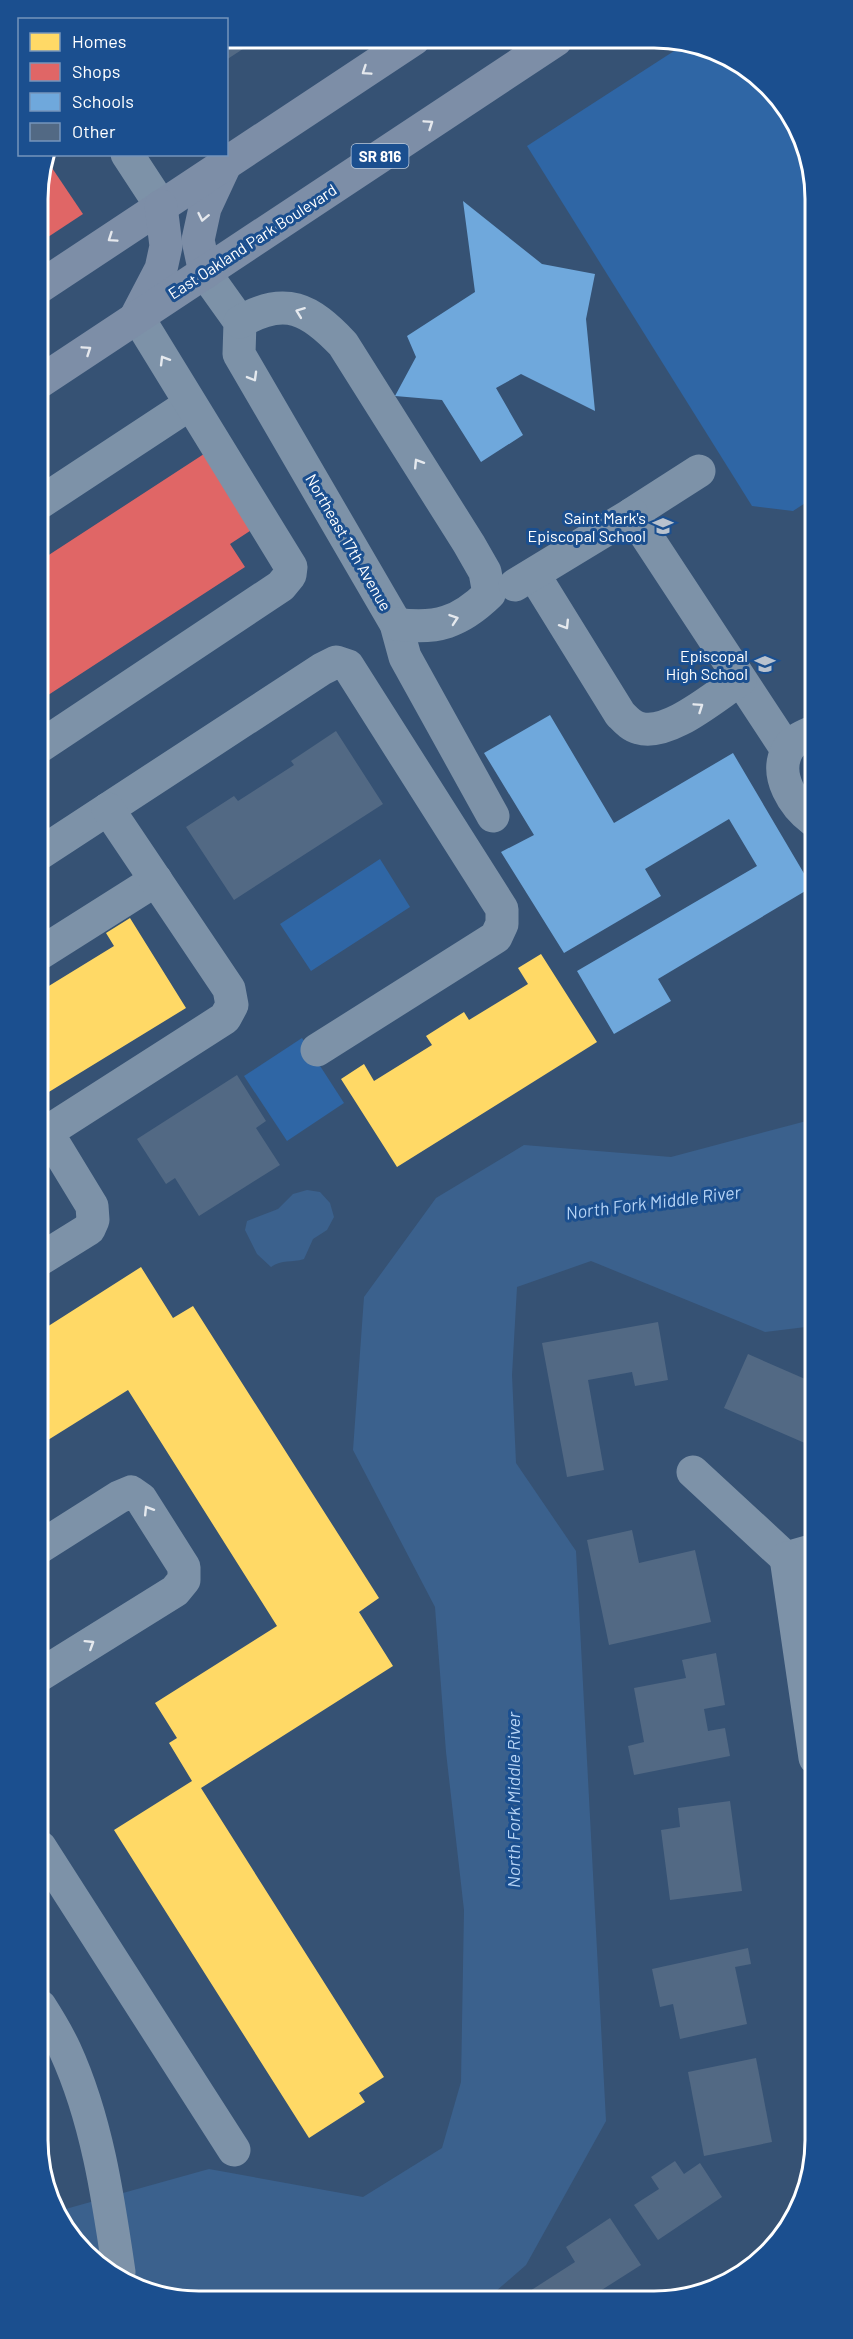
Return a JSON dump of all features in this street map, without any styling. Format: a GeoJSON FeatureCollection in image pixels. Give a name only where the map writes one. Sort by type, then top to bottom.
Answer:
{"type":"FeatureCollection","features":[{"type":"Feature","properties":{"kind":"main road"},"geometry":{"type":"LineString","coordinates":[[48,281],[400,48]]}},
{"type":"Feature","properties":{"kind":"main road","name":"East Oakland Park Boulevard"},"geometry":{"type":"LineString","coordinates":[[48,376],[544,48]]}},
{"type":"Feature","properties":{"kind":"main road"},"geometry":{"type":"LineString","coordinates":[[205,273],[198,240],[205,208],[225,165]]}},
{"type":"Feature","properties":{"kind":"main road"},"geometry":{"type":"LineString","coordinates":[[137,316],[160,269],[166,246],[161,206]]}},
{"type":"Feature","properties":{"kind":"street"},"geometry":{"type":"LineString","coordinates":[[128,156],[161,206]]}},
{"type":"Feature","properties":{"kind":"street"},"geometry":{"type":"LineString","coordinates":[[205,273],[240,322],[260,310],[292,308],[327,327],[343,345],[469,544],[485,572],[489,594]]}},
{"type":"Feature","properties":{"kind":"street"},"geometry":{"type":"LineString","coordinates":[[48,741],[281,586],[290,576],[291,567],[137,316]]}},
{"type":"Feature","properties":{"kind":"street","name":"Northeast 17th Avenue"},"geometry":{"type":"LineString","coordinates":[[240,322],[239,354],[396,624],[405,657],[493,816]]}},
{"type":"Feature","properties":{"kind":"street"},"geometry":{"type":"LineString","coordinates":[[48,497],[190,404]]}},
{"type":"Feature","properties":{"kind":"street"},"geometry":{"type":"LineString","coordinates":[[396,624],[430,626],[453,620],[470,612],[489,594],[521,583],[699,471]]}},
{"type":"Feature","properties":{"kind":"street"},"geometry":{"type":"LineString","coordinates":[[632,514],[787,750]]}},
{"type":"Feature","properties":{"kind":"street"},"geometry":{"type":"LineString","coordinates":[[534,575],[620,714],[629,723],[648,729],[673,724],[740,680]]}},
{"type":"Feature","properties":{"kind":"street"},"geometry":{"type":"LineString","coordinates":[[48,848],[322,669],[336,662],[348,666],[502,909],[502,924],[496,937],[317,1050]]}},
{"type":"Feature","properties":{"kind":"street"},"geometry":{"type":"LineString","coordinates":[[805,737],[792,744],[783,762],[788,790],[805,814]]}},
{"type":"Feature","properties":{"kind":"street"},"geometry":{"type":"LineString","coordinates":[[48,1132],[225,1018],[232,1005],[229,989],[108,809]]}},
{"type":"Feature","properties":{"kind":"street"},"geometry":{"type":"LineString","coordinates":[[48,948],[156,880]]}},
{"type":"Feature","properties":{"kind":"street"},"geometry":{"type":"LineString","coordinates":[[48,1142],[92,1206],[93,1220],[89,1229],[48,1254]]}},
{"type":"Feature","properties":{"kind":"street"},"geometry":{"type":"LineString","coordinates":[[693,1472],[800,1554],[805,1622]]}},
{"type":"Feature","properties":{"kind":"street"},"geometry":{"type":"LineString","coordinates":[[48,1542],[119,1497],[131,1492],[141,1499],[184,1568],[184,1580],[175,1591],[48,1670]]}},
{"type":"Feature","properties":{"kind":"street"},"geometry":{"type":"LineString","coordinates":[[48,1859],[234,2150]]}},
{"type":"Feature","properties":{"kind":"street"},"geometry":{"type":"LineString","coordinates":[[48,2020],[65,2049],[92,2125],[107,2193],[118,2267]]}},
{"type":"Feature","properties":{"kind":"shaded area"},"geometry":{"type":"Polygon","coordinates":[[[676,50],[693,53],[729,68],[761,92],[774,107],[797,151],[805,189],[805,503],[793,511],[752,506],[527,146],[676,50]]]}},
{"type":"Feature","properties":{"kind":"shaded area"},"geometry":{"type":"Polygon","coordinates":[[[380,859],[410,907],[311,971],[280,924],[380,859]]]}},
{"type":"Feature","properties":{"kind":"shaded area"},"geometry":{"type":"Polygon","coordinates":[[[302,1038],[344,1103],[287,1141],[244,1076],[302,1038]]]}},
{"type":"Feature","properties":{"kind":"water","name":"North Fork Middle River"},"geometry":{"type":"Polygon","coordinates":[[[805,1121],[805,1327],[765,1332],[591,1261],[517,1287],[512,1375],[516,1463],[576,1551],[606,2121],[526,2265],[496,2291],[199,2291],[170,2288],[132,2275],[107,2260],[92,2247],[65,2209],[209,2169],[363,2197],[442,2148],[461,2082],[464,1910],[446,1752],[435,1607],[353,1450],[364,1297],[436,1198],[524,1145],[671,1157],[805,1121]]]}},
{"type":"Feature","properties":{"kind":"water"},"geometry":{"type":"Polygon","coordinates":[[[307,1190],[320,1192],[330,1203],[334,1217],[327,1230],[313,1239],[304,1259],[279,1263],[271,1267],[257,1254],[245,1230],[247,1221],[278,1209],[293,1194],[307,1190]]]}},
{"type":"Feature","properties":{"kind":"building: Homes"},"geometry":{"type":"Polygon","coordinates":[[[130,918],[186,1008],[48,1092],[48,986],[114,946],[106,933],[130,918]]]}},
{"type":"Feature","properties":{"kind":"building: Homes"},"geometry":{"type":"Polygon","coordinates":[[[541,954],[597,1042],[397,1167],[341,1079],[364,1064],[374,1081],[432,1045],[426,1036],[464,1012],[469,1020],[528,984],[518,968],[541,954]]]}},
{"type":"Feature","properties":{"kind":"building: Homes"},"geometry":{"type":"Polygon","coordinates":[[[141,1267],[173,1318],[193,1306],[379,1598],[359,1612],[393,1666],[201,1788],[384,2077],[359,2093],[365,2102],[309,2138],[114,1830],[192,1781],[169,1743],[177,1738],[155,1703],[277,1626],[128,1390],[48,1440],[48,1326],[141,1267]]]}},
{"type":"Feature","properties":{"kind":"building: Shops"},"geometry":{"type":"Polygon","coordinates":[[[52,167],[83,214],[48,237],[48,189],[52,167]]]}},
{"type":"Feature","properties":{"kind":"building: Shops"},"geometry":{"type":"Polygon","coordinates":[[[207,452],[256,527],[230,544],[245,567],[48,695],[48,555],[207,452]]]}},
{"type":"Feature","properties":{"kind":"building: Schools"},"geometry":{"type":"Polygon","coordinates":[[[463,201],[542,264],[595,274],[586,319],[595,411],[521,374],[496,388],[523,435],[481,462],[442,400],[395,396],[416,357],[407,336],[475,292],[463,201]]]}},
{"type":"Feature","properties":{"kind":"building: Schools"},"geometry":{"type":"Polygon","coordinates":[[[550,715],[614,823],[733,753],[805,875],[805,891],[658,979],[671,1001],[614,1034],[577,971],[757,866],[729,819],[645,869],[661,896],[564,953],[501,852],[534,835],[484,753],[550,715]]]}},
{"type":"Feature","properties":{"kind":"building: Other"},"geometry":{"type":"Polygon","coordinates":[[[228,48],[245,48],[228,59],[228,48]]]}},
{"type":"Feature","properties":{"kind":"building: Other"},"geometry":{"type":"Polygon","coordinates":[[[336,731],[383,804],[234,900],[186,827],[234,796],[238,801],[294,765],[291,761],[336,731]]]}},
{"type":"Feature","properties":{"kind":"building: Other"},"geometry":{"type":"Polygon","coordinates":[[[237,1075],[266,1121],[256,1128],[280,1165],[199,1216],[175,1178],[166,1184],[137,1139],[237,1075]]]}},
{"type":"Feature","properties":{"kind":"building: Other"},"geometry":{"type":"Polygon","coordinates":[[[658,1322],[668,1380],[635,1386],[632,1372],[588,1380],[604,1470],[567,1477],[542,1343],[658,1322]]]}},
{"type":"Feature","properties":{"kind":"building: Other"},"geometry":{"type":"Polygon","coordinates":[[[748,1354],[805,1379],[805,1443],[724,1408],[748,1354]]]}},
{"type":"Feature","properties":{"kind":"building: Other"},"geometry":{"type":"Polygon","coordinates":[[[632,1530],[639,1563],[695,1550],[711,1622],[609,1645],[587,1540],[632,1530]]]}},
{"type":"Feature","properties":{"kind":"building: Other"},"geometry":{"type":"Polygon","coordinates":[[[716,1653],[725,1705],[704,1709],[708,1731],[725,1728],[730,1756],[634,1775],[628,1746],[644,1742],[634,1688],[686,1678],[682,1660],[716,1653]]]}},
{"type":"Feature","properties":{"kind":"building: Other"},"geometry":{"type":"Polygon","coordinates":[[[730,1801],[742,1891],[670,1900],[661,1830],[680,1827],[678,1808],[730,1801]]]}},
{"type":"Feature","properties":{"kind":"building: Other"},"geometry":{"type":"Polygon","coordinates":[[[748,1948],[751,1964],[735,1967],[747,2024],[680,2039],[673,2004],[660,2007],[652,1969],[748,1948]]]}},
{"type":"Feature","properties":{"kind":"building: Other"},"geometry":{"type":"Polygon","coordinates":[[[756,2058],[772,2142],[704,2156],[688,2072],[756,2058]]]}},
{"type":"Feature","properties":{"kind":"building: Other"},"geometry":{"type":"Polygon","coordinates":[[[675,2161],[684,2174],[700,2163],[722,2197],[658,2240],[634,2205],[659,2189],[651,2177],[675,2161]]]}},
{"type":"Feature","properties":{"kind":"building: Other"},"geometry":{"type":"Polygon","coordinates":[[[610,2218],[641,2265],[600,2291],[530,2291],[575,2262],[566,2247],[610,2218]]]}},
{"type":"Feature","properties":{"kind":"place","name":"Saint Mark's Episcopal School"},"geometry":{"type":"Point","coordinates":[663,526]}},
{"type":"Feature","properties":{"kind":"place","name":"Episcopal High School"},"geometry":{"type":"Point","coordinates":[765,664]}}]}
